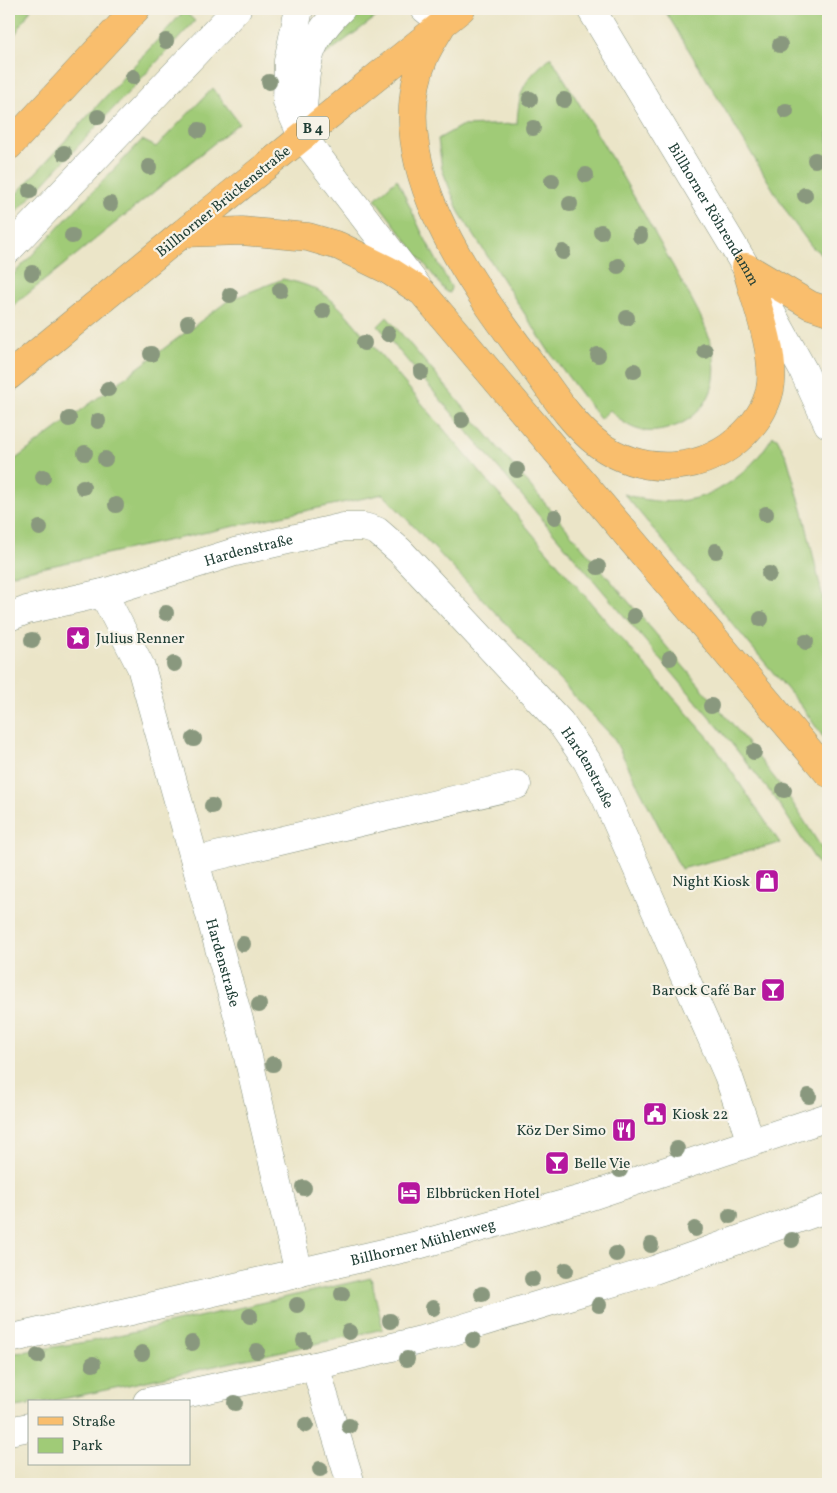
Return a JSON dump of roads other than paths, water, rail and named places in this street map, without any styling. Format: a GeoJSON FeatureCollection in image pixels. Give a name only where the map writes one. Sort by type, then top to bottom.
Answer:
{"type":"FeatureCollection","features":[{"type":"Feature","properties":{"kind":"main road"},"geometry":{"type":"LineString","coordinates":[[95,52],[110,9]]}},
{"type":"Feature","properties":{"kind":"main road"},"geometry":{"type":"LineString","coordinates":[[9,146],[136,9]]}},
{"type":"Feature","properties":{"kind":"main road"},"geometry":{"type":"LineString","coordinates":[[443,13],[425,56],[415,98],[414,121],[420,169],[433,207],[458,259],[488,306],[572,417],[598,444],[628,458],[657,465],[683,466],[711,458],[732,446],[756,422],[766,402],[771,374],[767,344],[746,267]]}},
{"type":"Feature","properties":{"kind":"main road","name":"Billhorner Brückenstraße"},"geometry":{"type":"LineString","coordinates":[[9,376],[302,136],[443,13]]}},
{"type":"Feature","properties":{"kind":"main road"},"geometry":{"type":"LineString","coordinates":[[183,233],[242,231],[308,237],[339,246],[388,270],[422,292],[828,773]]}},
{"type":"Feature","properties":{"kind":"main road"},"geometry":{"type":"LineString","coordinates":[[746,267],[810,305],[828,311]]}},
{"type":"Feature","properties":{"kind":"street"},"geometry":{"type":"LineString","coordinates":[[9,249],[237,9]]}},
{"type":"Feature","properties":{"kind":"street"},"geometry":{"type":"LineString","coordinates":[[299,9],[286,80],[287,102],[302,136],[422,292]]}},
{"type":"Feature","properties":{"kind":"street"},"geometry":{"type":"LineString","coordinates":[[302,136],[305,79],[312,45],[326,24],[341,9]]}},
{"type":"Feature","properties":{"kind":"street","name":"Billhorner Röhrendamm"},"geometry":{"type":"LineString","coordinates":[[591,9],[746,267],[803,370],[828,424]]}},
{"type":"Feature","properties":{"kind":"street","name":"Hardenstraße"},"geometry":{"type":"LineString","coordinates":[[299,1273],[241,1027],[141,667],[103,594],[235,552],[344,527],[364,527],[377,531],[386,538],[560,722],[587,761],[606,798],[724,1066],[751,1142]]}},
{"type":"Feature","properties":{"kind":"street"},"geometry":{"type":"LineString","coordinates":[[9,617],[27,610],[103,594]]}},
{"type":"Feature","properties":{"kind":"street"},"geometry":{"type":"LineString","coordinates":[[194,860],[518,785]]}},
{"type":"Feature","properties":{"kind":"street","name":"Billhorner Mühlenweg"},"geometry":{"type":"LineString","coordinates":[[9,1339],[414,1246],[582,1199],[828,1117]]}},
{"type":"Feature","properties":{"kind":"street"},"geometry":{"type":"LineString","coordinates":[[155,1400],[315,1366],[431,1338],[525,1311],[662,1267],[770,1227],[828,1208]]}},
{"type":"Feature","properties":{"kind":"street"},"geometry":{"type":"LineString","coordinates":[[315,1366],[351,1484]]}},
{"type":"Feature","properties":{"kind":"street"},"geometry":{"type":"LineString","coordinates":[[9,1432],[28,1427]]}},
{"type":"Feature","properties":{"kind":"place","name":"Julius Renner"},"geometry":{"type":"Point","coordinates":[78,638]}},
{"type":"Feature","properties":{"kind":"place","name":"Night Kiosk"},"geometry":{"type":"Point","coordinates":[767,881]}},
{"type":"Feature","properties":{"kind":"place","name":"Barock Café Bar"},"geometry":{"type":"Point","coordinates":[773,990]}},
{"type":"Feature","properties":{"kind":"place","name":"Kiosk 22"},"geometry":{"type":"Point","coordinates":[655,1114]}},
{"type":"Feature","properties":{"kind":"place","name":"Köz Der Simo"},"geometry":{"type":"Point","coordinates":[624,1130]}},
{"type":"Feature","properties":{"kind":"place","name":"Belle Vie"},"geometry":{"type":"Point","coordinates":[557,1163]}},
{"type":"Feature","properties":{"kind":"place","name":"Elbbrücken Hotel"},"geometry":{"type":"Point","coordinates":[409,1193]}}]}
